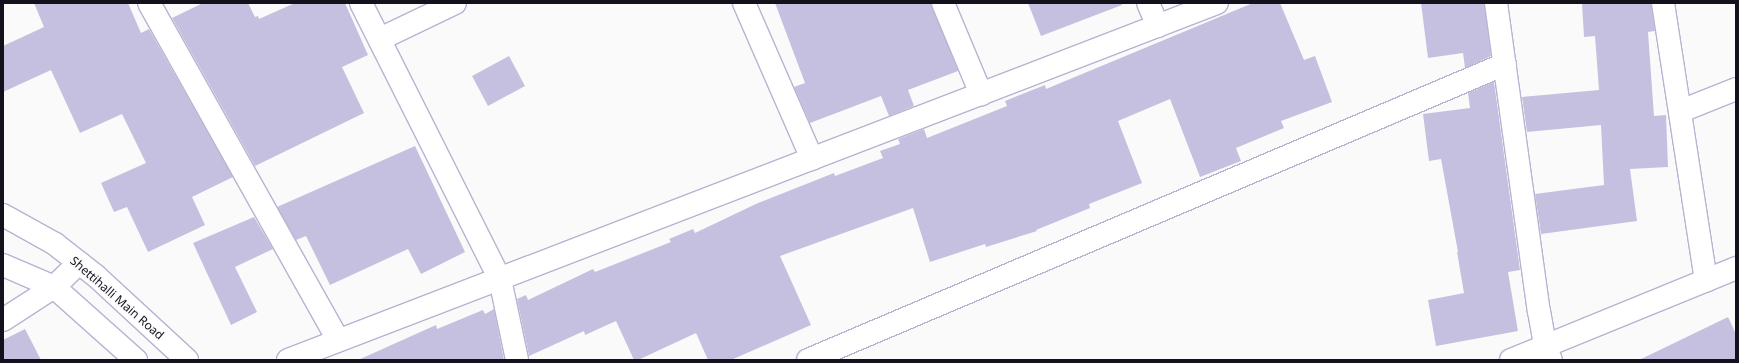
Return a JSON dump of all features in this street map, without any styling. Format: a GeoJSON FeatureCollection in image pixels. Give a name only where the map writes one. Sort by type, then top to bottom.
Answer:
{"type":"FeatureCollection","features":[{"type":"Feature","properties":{"kind":"street"},"geometry":{"type":"LineString","coordinates":[[149,3],[338,340]]}},
{"type":"Feature","properties":{"kind":"street"},"geometry":{"type":"LineString","coordinates":[[362,3],[500,279],[517,360]]}},
{"type":"Feature","properties":{"kind":"street"},"geometry":{"type":"LineString","coordinates":[[380,39],[456,3]]}},
{"type":"Feature","properties":{"kind":"street"},"geometry":{"type":"LineString","coordinates":[[744,3],[812,159]]}},
{"type":"Feature","properties":{"kind":"street"},"geometry":{"type":"LineString","coordinates":[[943,3],[981,94]]}},
{"type":"Feature","properties":{"kind":"street"},"geometry":{"type":"LineString","coordinates":[[1148,3],[1158,26]]}},
{"type":"Feature","properties":{"kind":"street"},"geometry":{"type":"LineString","coordinates":[[288,360],[1217,3]]}},
{"type":"Feature","properties":{"kind":"street"},"geometry":{"type":"LineString","coordinates":[[1496,3],[1548,353]]}},
{"type":"Feature","properties":{"kind":"street"},"geometry":{"type":"LineString","coordinates":[[1663,3],[1681,111],[1706,281]]}},
{"type":"Feature","properties":{"kind":"street"},"geometry":{"type":"LineString","coordinates":[[808,360],[1505,64]]}},
{"type":"Feature","properties":{"kind":"street"},"geometry":{"type":"LineString","coordinates":[[1681,111],[1736,89]]}},
{"type":"Feature","properties":{"kind":"street","name":"Shettihalli Main Road"},"geometry":{"type":"LineString","coordinates":[[3,215],[54,244],[96,276],[187,360]]}},
{"type":"Feature","properties":{"kind":"street"},"geometry":{"type":"LineString","coordinates":[[3,320],[54,287],[79,263]]}},
{"type":"Feature","properties":{"kind":"street"},"geometry":{"type":"LineString","coordinates":[[3,265],[54,287],[136,360]]}},
{"type":"Feature","properties":{"kind":"street"},"geometry":{"type":"LineString","coordinates":[[1511,360],[1548,353],[1736,268]]}},
{"type":"Feature","properties":{"kind":"building"},"geometry":{"type":"Polygon","coordinates":[[[34,3],[128,3],[141,33],[149,29],[233,177],[192,197],[205,225],[148,252],[127,207],[114,212],[101,183],[146,163],[122,114],[80,133],[51,70],[3,92],[3,46],[44,27],[34,3]]]}},
{"type":"Feature","properties":{"kind":"building"},"geometry":{"type":"Polygon","coordinates":[[[203,3],[248,3],[255,17],[258,16],[259,19],[295,3],[345,3],[368,55],[342,67],[364,113],[255,166],[172,18],[203,3]]]}},
{"type":"Feature","properties":{"kind":"building"},"geometry":{"type":"Polygon","coordinates":[[[775,3],[931,3],[958,71],[908,90],[914,106],[889,116],[881,96],[810,123],[794,87],[805,83],[775,3]]]}},
{"type":"Feature","properties":{"kind":"building"},"geometry":{"type":"Polygon","coordinates":[[[1028,3],[1121,3],[1122,5],[1041,36],[1028,3]]]}},
{"type":"Feature","properties":{"kind":"building"},"geometry":{"type":"Polygon","coordinates":[[[1253,3],[1280,3],[1304,60],[1315,56],[1332,102],[1281,121],[1284,128],[1236,148],[1241,161],[1200,177],[1170,99],[1118,121],[1142,183],[1089,204],[1090,208],[1036,230],[1037,231],[986,247],[985,244],[930,262],[913,208],[780,256],[811,325],[731,360],[708,360],[696,333],[638,360],[634,360],[616,321],[585,335],[584,331],[529,356],[517,299],[526,295],[528,300],[593,269],[595,272],[671,242],[669,239],[693,229],[695,233],[758,203],[834,173],[835,176],[883,158],[880,151],[900,144],[898,139],[924,129],[927,138],[1007,106],[1005,101],[1045,85],[1046,89],[1253,3]]]}},
{"type":"Feature","properties":{"kind":"building"},"geometry":{"type":"Polygon","coordinates":[[[1421,3],[1484,3],[1491,56],[1465,68],[1463,53],[1428,58],[1421,3]]]}},
{"type":"Feature","properties":{"kind":"building"},"geometry":{"type":"Polygon","coordinates":[[[1582,3],[1651,3],[1655,31],[1648,32],[1654,116],[1666,115],[1668,167],[1630,169],[1637,221],[1541,234],[1535,194],[1604,185],[1601,125],[1527,132],[1522,97],[1599,90],[1595,36],[1584,37],[1582,3]]]}},
{"type":"Feature","properties":{"kind":"building"},"geometry":{"type":"Polygon","coordinates":[[[509,56],[525,86],[488,106],[472,76],[509,56]]]}},
{"type":"Feature","properties":{"kind":"building"},"geometry":{"type":"Polygon","coordinates":[[[1494,82],[1520,270],[1508,272],[1518,331],[1436,346],[1428,300],[1464,293],[1441,159],[1429,161],[1423,114],[1470,108],[1468,93],[1494,82]]]}},
{"type":"Feature","properties":{"kind":"building"},"geometry":{"type":"Polygon","coordinates":[[[415,146],[465,252],[421,274],[408,249],[330,285],[306,236],[296,240],[277,207],[415,146]]]}},
{"type":"Feature","properties":{"kind":"building"},"geometry":{"type":"Polygon","coordinates":[[[254,217],[273,249],[235,267],[257,312],[231,325],[193,243],[254,217]]]}},
{"type":"Feature","properties":{"kind":"building"},"geometry":{"type":"Polygon","coordinates":[[[494,309],[504,360],[358,360],[436,325],[437,329],[483,310],[485,314],[494,309]]]}},
{"type":"Feature","properties":{"kind":"building"},"geometry":{"type":"Polygon","coordinates":[[[1728,317],[1736,334],[1736,360],[1639,360],[1728,317]]]}},
{"type":"Feature","properties":{"kind":"building"},"geometry":{"type":"Polygon","coordinates":[[[25,329],[41,360],[3,360],[3,340],[25,329]]]}}]}
